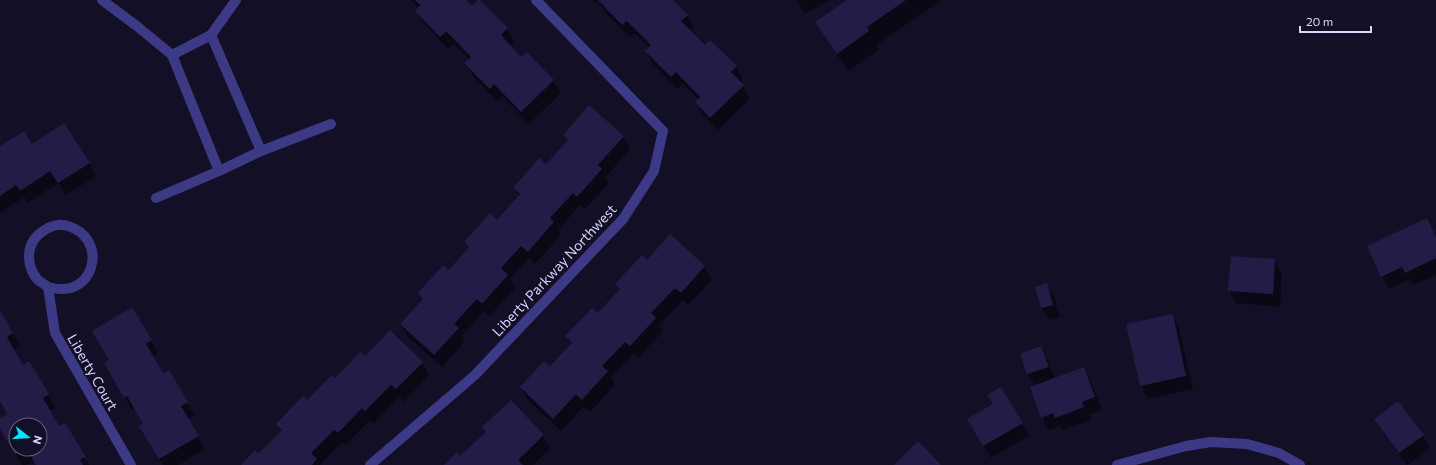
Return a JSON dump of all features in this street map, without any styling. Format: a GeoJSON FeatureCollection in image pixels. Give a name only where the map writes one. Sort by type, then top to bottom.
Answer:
{"type":"FeatureCollection","features":[{"type":"Feature","properties":{"kind":"street"},"geometry":{"type":"LineString","coordinates":[[102,0],[172,55],[219,171]]}},
{"type":"Feature","properties":{"kind":"street"},"geometry":{"type":"LineString","coordinates":[[172,55],[211,35],[236,0]]}},
{"type":"Feature","properties":{"kind":"street","name":"Liberty Parkway Northwest"},"geometry":{"type":"LineString","coordinates":[[370,465],[475,375],[624,219],[654,171],[663,131],[536,0]]}},
{"type":"Feature","properties":{"kind":"street"},"geometry":{"type":"LineString","coordinates":[[211,35],[261,150]]}},
{"type":"Feature","properties":{"kind":"street"},"geometry":{"type":"LineString","coordinates":[[156,198],[219,171],[261,150],[330,124]]}},
{"type":"Feature","properties":{"kind":"street"},"geometry":{"type":"LineString","coordinates":[[65,225],[76,228],[86,236],[92,246],[93,259],[90,271],[83,281],[72,287],[60,290],[48,287],[39,280],[32,271],[29,260],[30,249],[35,238],[43,230],[54,226],[65,225]]}},
{"type":"Feature","properties":{"kind":"street","name":"Liberty Court"},"geometry":{"type":"LineString","coordinates":[[48,287],[55,332],[131,465]]}},
{"type":"Feature","properties":{"kind":"street"},"geometry":{"type":"LineString","coordinates":[[1118,465],[1186,446],[1211,442],[1247,444],[1279,453],[1300,465]]}},
{"type":"Feature","properties":{"kind":"building"},"geometry":{"type":"Polygon","coordinates":[[[415,0],[466,0],[472,6],[480,0],[508,28],[501,35],[521,57],[527,52],[554,80],[521,112],[494,84],[490,89],[464,63],[471,57],[446,31],[440,37],[415,11],[420,5],[415,0]]]}},
{"type":"Feature","properties":{"kind":"building"},"geometry":{"type":"Polygon","coordinates":[[[598,0],[673,0],[688,15],[681,21],[705,45],[710,40],[737,66],[731,72],[744,85],[710,118],[695,102],[700,97],[676,72],[671,77],[645,51],[651,45],[627,21],[622,25],[598,0]]]}},
{"type":"Feature","properties":{"kind":"building"},"geometry":{"type":"Polygon","coordinates":[[[847,0],[906,0],[867,27],[869,31],[837,54],[815,22],[847,0]]]}},
{"type":"Feature","properties":{"kind":"building"},"geometry":{"type":"Polygon","coordinates":[[[589,105],[624,136],[598,165],[602,169],[577,197],[573,193],[550,218],[554,222],[528,252],[521,246],[501,268],[508,275],[482,304],[477,299],[454,324],[459,328],[434,355],[400,324],[423,299],[418,293],[443,265],[449,270],[469,247],[464,242],[490,213],[497,220],[520,194],[513,188],[539,158],[546,164],[568,140],[563,135],[589,105]]]}},
{"type":"Feature","properties":{"kind":"building"},"geometry":{"type":"Polygon","coordinates":[[[64,123],[90,163],[58,183],[50,171],[20,191],[16,185],[0,196],[0,146],[24,131],[32,144],[64,123]]]}},
{"type":"Feature","properties":{"kind":"building"},"geometry":{"type":"Polygon","coordinates":[[[1427,218],[1436,237],[1436,258],[1405,273],[1402,267],[1381,277],[1367,246],[1427,218]]]}},
{"type":"Feature","properties":{"kind":"building"},"geometry":{"type":"Polygon","coordinates":[[[670,234],[705,266],[681,293],[675,288],[651,313],[656,318],[630,346],[625,342],[602,366],[608,371],[582,400],[576,394],[553,419],[520,387],[544,361],[550,366],[572,343],[565,336],[592,308],[598,313],[620,289],[615,284],[642,255],[647,260],[670,234]]]}},
{"type":"Feature","properties":{"kind":"building"},"geometry":{"type":"Polygon","coordinates":[[[1231,256],[1275,259],[1273,294],[1228,291],[1231,256]]]}},
{"type":"Feature","properties":{"kind":"building"},"geometry":{"type":"Polygon","coordinates":[[[1047,283],[1053,305],[1041,308],[1035,287],[1047,283]]]}},
{"type":"Feature","properties":{"kind":"building"},"geometry":{"type":"Polygon","coordinates":[[[132,307],[152,340],[146,344],[163,373],[169,370],[188,402],[181,406],[199,436],[159,459],[139,426],[143,424],[127,396],[124,398],[104,363],[109,360],[92,331],[132,307]]]}},
{"type":"Feature","properties":{"kind":"building"},"geometry":{"type":"Polygon","coordinates":[[[0,310],[13,333],[7,337],[23,365],[29,361],[49,394],[43,398],[59,426],[65,423],[86,457],[80,460],[83,465],[36,465],[32,457],[48,457],[48,417],[8,417],[8,442],[0,429],[0,418],[7,414],[0,401],[0,310]]]}},
{"type":"Feature","properties":{"kind":"building"},"geometry":{"type":"Polygon","coordinates":[[[1173,314],[1186,376],[1140,386],[1126,324],[1173,314]]]}},
{"type":"Feature","properties":{"kind":"building"},"geometry":{"type":"Polygon","coordinates":[[[390,330],[423,362],[396,389],[391,385],[365,411],[362,408],[338,433],[334,430],[311,453],[317,459],[312,465],[241,465],[255,450],[259,453],[282,430],[276,424],[303,396],[307,400],[332,375],[335,378],[360,352],[365,356],[390,330]]]}},
{"type":"Feature","properties":{"kind":"building"},"geometry":{"type":"Polygon","coordinates":[[[1041,346],[1049,367],[1027,374],[1020,354],[1041,346]]]}},
{"type":"Feature","properties":{"kind":"building"},"geometry":{"type":"Polygon","coordinates":[[[1084,367],[1095,397],[1082,402],[1084,407],[1055,418],[1053,413],[1041,418],[1030,387],[1084,367]]]}},
{"type":"Feature","properties":{"kind":"building"},"geometry":{"type":"Polygon","coordinates":[[[1001,387],[1023,423],[983,446],[967,419],[993,404],[987,395],[1001,387]]]}},
{"type":"Feature","properties":{"kind":"building"},"geometry":{"type":"Polygon","coordinates":[[[511,400],[544,435],[518,460],[523,465],[444,465],[457,452],[460,456],[486,432],[482,427],[511,400]]]}},
{"type":"Feature","properties":{"kind":"building"},"geometry":{"type":"Polygon","coordinates":[[[1398,401],[1424,435],[1399,453],[1374,419],[1398,401]]]}},
{"type":"Feature","properties":{"kind":"building"},"geometry":{"type":"Polygon","coordinates":[[[918,441],[941,465],[894,465],[918,441]]]}}]}
